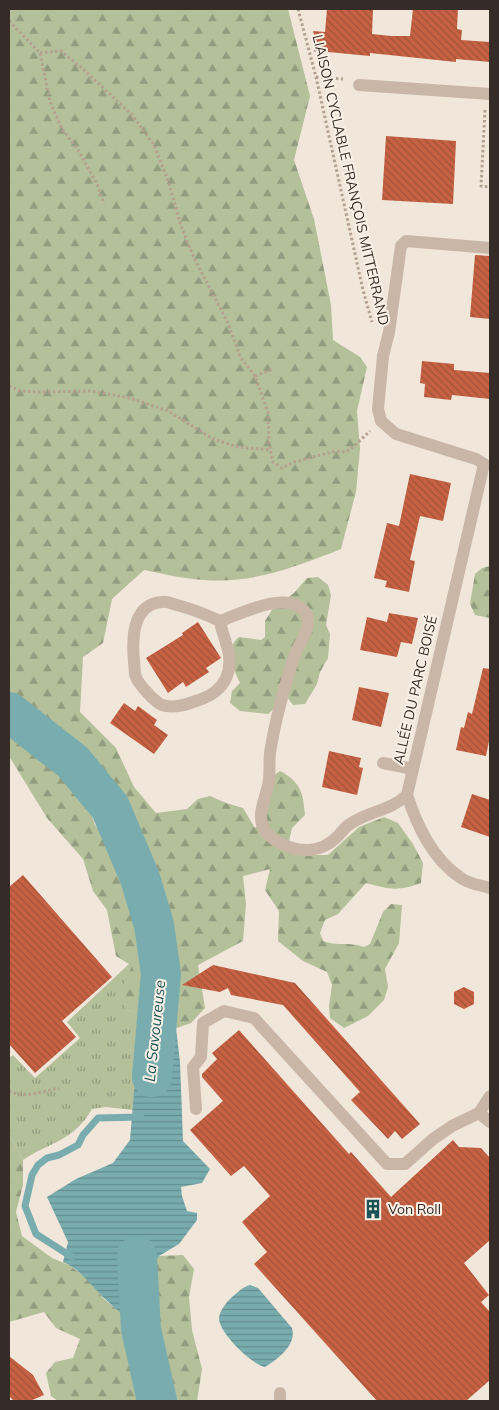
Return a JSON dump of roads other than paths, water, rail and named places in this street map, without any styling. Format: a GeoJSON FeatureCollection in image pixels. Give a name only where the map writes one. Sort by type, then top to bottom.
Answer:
{"type":"FeatureCollection","features":[{"type":"Feature","properties":{"kind":"street"},"geometry":{"type":"LineString","coordinates":[[359,85],[488,99]]}},
{"type":"Feature","properties":{"kind":"street"},"geometry":{"type":"LineString","coordinates":[[487,462],[396,434],[381,420],[378,409],[383,356],[389,332],[400,246],[406,241],[490,248]]}},
{"type":"Feature","properties":{"kind":"street","name":"ALLÉE DU PARC BOISÉ"},"geometry":{"type":"LineString","coordinates":[[407,794],[487,462]]}},
{"type":"Feature","properties":{"kind":"street"},"geometry":{"type":"LineString","coordinates":[[220,621],[221,631],[227,643],[230,668],[226,680],[219,690],[204,699],[188,705],[161,705],[146,692],[136,677],[132,638],[141,611],[150,604],[164,601],[194,609],[220,621],[270,603],[295,604],[305,611],[308,626],[290,670],[270,755],[269,780],[260,817],[263,828],[271,837],[294,848],[309,850],[320,847],[332,842],[349,824],[397,804],[407,794],[416,821],[432,849],[461,878],[473,884],[490,888]]}},
{"type":"Feature","properties":{"kind":"street"},"geometry":{"type":"LineString","coordinates":[[383,763],[413,769]]}},
{"type":"Feature","properties":{"kind":"street"},"geometry":{"type":"LineString","coordinates":[[196,1109],[193,1067],[201,1057],[203,1024],[224,1011],[254,1018],[387,1164],[405,1164],[433,1139],[452,1126],[479,1113],[490,1096]]}},
{"type":"Feature","properties":{"kind":"street"},"geometry":{"type":"LineString","coordinates":[[479,1113],[490,1122]]}},
{"type":"Feature","properties":{"kind":"water"},"geometry":{"type":"Polygon","coordinates":[[[144,1014],[150,1016],[168,1031],[176,1028],[180,1062],[183,1141],[210,1169],[202,1183],[181,1187],[187,1211],[197,1213],[197,1220],[179,1244],[159,1256],[150,1270],[147,1309],[122,1314],[80,1273],[63,1262],[68,1242],[47,1197],[76,1179],[113,1163],[130,1140],[138,1043],[144,1014]]]}},
{"type":"Feature","properties":{"kind":"water"},"geometry":{"type":"Polygon","coordinates":[[[250,1285],[258,1288],[292,1328],[292,1340],[289,1346],[281,1356],[265,1367],[244,1354],[230,1339],[220,1324],[219,1318],[222,1309],[229,1300],[250,1285]]]}},
{"type":"Feature","properties":{"kind":"waterway","name":"La Savoureuse"},"geometry":{"type":"LineString","coordinates":[[9,712],[73,762],[110,807],[140,878],[154,925],[161,974],[152,1077]]}},
{"type":"Feature","properties":{"kind":"waterway"},"geometry":{"type":"LineString","coordinates":[[72,1257],[36,1234],[25,1206],[32,1175],[38,1165],[47,1158],[59,1155],[78,1145],[83,1135],[98,1118],[141,1117]]}},
{"type":"Feature","properties":{"kind":"waterway","name":"La Savoureuse"},"geometry":{"type":"LineString","coordinates":[[137,1256],[141,1329],[157,1401]]}},
{"type":"Feature","properties":{"kind":"place","name":"Von Roll"},"geometry":{"type":"Point","coordinates":[373,1209]}}]}
